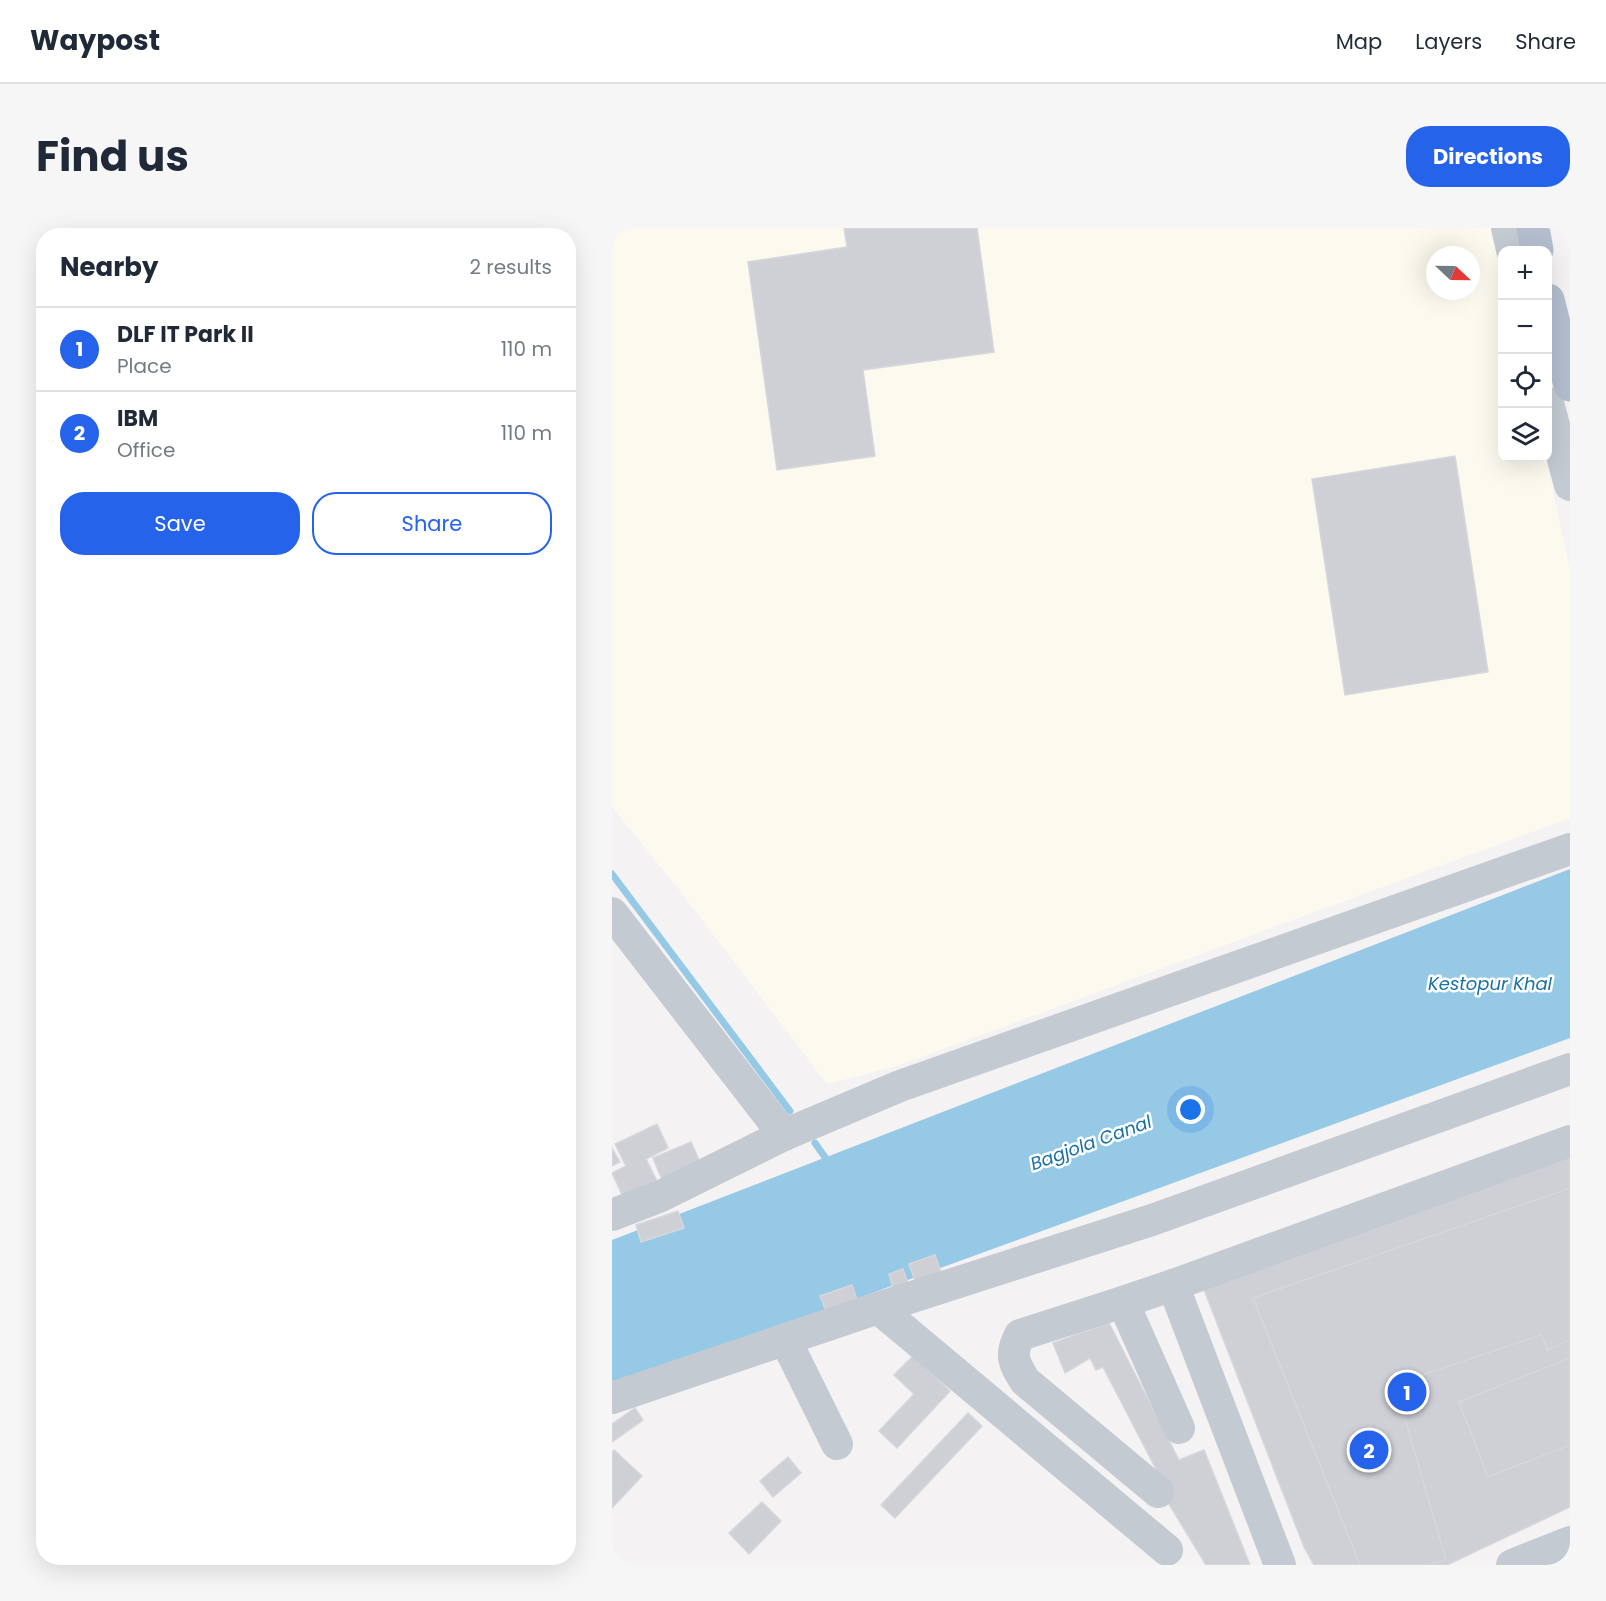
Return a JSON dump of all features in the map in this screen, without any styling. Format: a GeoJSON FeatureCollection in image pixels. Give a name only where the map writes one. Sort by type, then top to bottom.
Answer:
{"type":"FeatureCollection","features":[{"type":"Feature","properties":{"kind":"main road"},"geometry":{"type":"LineString","coordinates":[[1533,228],[1536,246]]}},
{"type":"Feature","properties":{"kind":"main road"},"geometry":{"type":"LineString","coordinates":[[1552,315],[1570,385]]}},
{"type":"Feature","properties":{"kind":"street"},"geometry":{"type":"LineString","coordinates":[[1507,228],[1511,246]]}},
{"type":"Feature","properties":{"kind":"street"},"geometry":{"type":"LineString","coordinates":[[1549,408],[1570,485]]}},
{"type":"Feature","properties":{"kind":"street"},"geometry":{"type":"LineString","coordinates":[[612,1215],[661,1196],[784,1135],[900,1086],[1570,849]]}},
{"type":"Feature","properties":{"kind":"street"},"geometry":{"type":"LineString","coordinates":[[612,913],[784,1135]]}},
{"type":"Feature","properties":{"kind":"street"},"geometry":{"type":"LineString","coordinates":[[612,1398],[879,1308],[1152,1220],[1570,1069]]}},
{"type":"Feature","properties":{"kind":"street"},"geometry":{"type":"LineString","coordinates":[[1158,1492],[1025,1381],[1015,1363],[1013,1347],[1020,1335],[1173,1285],[1570,1141]]}},
{"type":"Feature","properties":{"kind":"street"},"geometry":{"type":"LineString","coordinates":[[1173,1285],[1280,1565]]}},
{"type":"Feature","properties":{"kind":"street"},"geometry":{"type":"LineString","coordinates":[[1123,1302],[1179,1428]]}},
{"type":"Feature","properties":{"kind":"street"},"geometry":{"type":"LineString","coordinates":[[879,1308],[1167,1550]]}},
{"type":"Feature","properties":{"kind":"street"},"geometry":{"type":"LineString","coordinates":[[785,1339],[837,1444]]}},
{"type":"Feature","properties":{"kind":"street"},"geometry":{"type":"LineString","coordinates":[[1512,1565],[1570,1542]]}},
{"type":"Feature","properties":{"kind":"shaded area"},"geometry":{"type":"Polygon","coordinates":[[[612,228],[1497,228],[1502,246],[1498,246],[1498,462],[1547,462],[1570,570],[1570,818],[897,1066],[827,1084],[680,891],[612,807],[612,228]]]}},
{"type":"Feature","properties":{"kind":"water","name":"Kestopur Khal"},"geometry":{"type":"Polygon","coordinates":[[[1570,869],[1570,1038],[612,1388],[612,1240],[1570,869]]]}},
{"type":"Feature","properties":{"kind":"building"},"geometry":{"type":"Polygon","coordinates":[[[844,228],[977,228],[994,352],[863,370],[875,456],[777,470],[748,262],[847,247],[844,228]]]}},
{"type":"Feature","properties":{"kind":"building"},"geometry":{"type":"Polygon","coordinates":[[[1455,456],[1488,672],[1345,695],[1312,479],[1455,456]]]}},
{"type":"Feature","properties":{"kind":"building"},"geometry":{"type":"Polygon","coordinates":[[[657,1124],[668,1148],[646,1159],[659,1185],[625,1201],[612,1173],[626,1166],[615,1144],[657,1124]]]}},
{"type":"Feature","properties":{"kind":"building"},"geometry":{"type":"Polygon","coordinates":[[[691,1142],[703,1169],[664,1185],[653,1158],[691,1142]]]}},
{"type":"Feature","properties":{"kind":"building"},"geometry":{"type":"Polygon","coordinates":[[[612,1148],[620,1162],[612,1166],[612,1148]]]}},
{"type":"Feature","properties":{"kind":"building"},"geometry":{"type":"Polygon","coordinates":[[[1570,1152],[1570,1507],[1447,1565],[1314,1565],[1304,1547],[1199,1277],[1570,1152]]]}},
{"type":"Feature","properties":{"kind":"building"},"geometry":{"type":"Polygon","coordinates":[[[1570,1188],[1570,1340],[1548,1350],[1541,1335],[1395,1384],[1446,1560],[1427,1565],[1360,1565],[1253,1298],[1570,1188]]]}},
{"type":"Feature","properties":{"kind":"building"},"geometry":{"type":"Polygon","coordinates":[[[678,1211],[684,1228],[641,1242],[636,1225],[678,1211]]]}},
{"type":"Feature","properties":{"kind":"building"},"geometry":{"type":"Polygon","coordinates":[[[935,1255],[941,1272],[915,1281],[909,1264],[935,1255]]]}},
{"type":"Feature","properties":{"kind":"building"},"geometry":{"type":"Polygon","coordinates":[[[903,1269],[909,1286],[894,1291],[889,1274],[903,1269]]]}},
{"type":"Feature","properties":{"kind":"building"},"geometry":{"type":"Polygon","coordinates":[[[852,1285],[858,1302],[827,1313],[820,1296],[852,1285]]]}},
{"type":"Feature","properties":{"kind":"building"},"geometry":{"type":"Polygon","coordinates":[[[1109,1323],[1179,1460],[1204,1450],[1250,1565],[1206,1565],[1150,1473],[1157,1471],[1103,1367],[1096,1370],[1090,1358],[1065,1373],[1053,1343],[1109,1323]]]}},
{"type":"Feature","properties":{"kind":"building"},"geometry":{"type":"Polygon","coordinates":[[[913,1356],[950,1391],[897,1448],[879,1431],[914,1394],[894,1375],[913,1356]]]}},
{"type":"Feature","properties":{"kind":"building"},"geometry":{"type":"Polygon","coordinates":[[[1570,1358],[1570,1445],[1488,1477],[1459,1402],[1570,1358]]]}},
{"type":"Feature","properties":{"kind":"building"},"geometry":{"type":"Polygon","coordinates":[[[635,1408],[643,1420],[612,1442],[612,1424],[635,1408]]]}},
{"type":"Feature","properties":{"kind":"building"},"geometry":{"type":"Polygon","coordinates":[[[968,1413],[982,1426],[895,1518],[881,1505],[968,1413]]]}},
{"type":"Feature","properties":{"kind":"building"},"geometry":{"type":"Polygon","coordinates":[[[614,1450],[642,1476],[612,1508],[612,1453],[614,1450]]]}},
{"type":"Feature","properties":{"kind":"building"},"geometry":{"type":"Polygon","coordinates":[[[788,1457],[801,1473],[773,1497],[760,1481],[788,1457]]]}},
{"type":"Feature","properties":{"kind":"building"},"geometry":{"type":"Polygon","coordinates":[[[762,1502],[781,1521],[749,1554],[729,1533],[762,1502]]]}},
{"type":"Feature","properties":{"kind":"waterway"},"geometry":{"type":"LineString","coordinates":[[612,874],[790,1111]]}},
{"type":"Feature","properties":{"kind":"waterway"},"geometry":{"type":"LineString","coordinates":[[815,1143],[829,1163]]}},
{"type":"Feature","properties":{"kind":"place","name":"DLF IT Park II"},"geometry":{"type":"Point","coordinates":[1407,1392]}},
{"type":"Feature","properties":{"kind":"place","name":"IBM"},"geometry":{"type":"Point","coordinates":[1369,1450]}},
{"type":"Feature","properties":{"kind":"water label","name":"Bagjola Canal"},"geometry":{"type":"Point","coordinates":[1091,1143]}}]}
